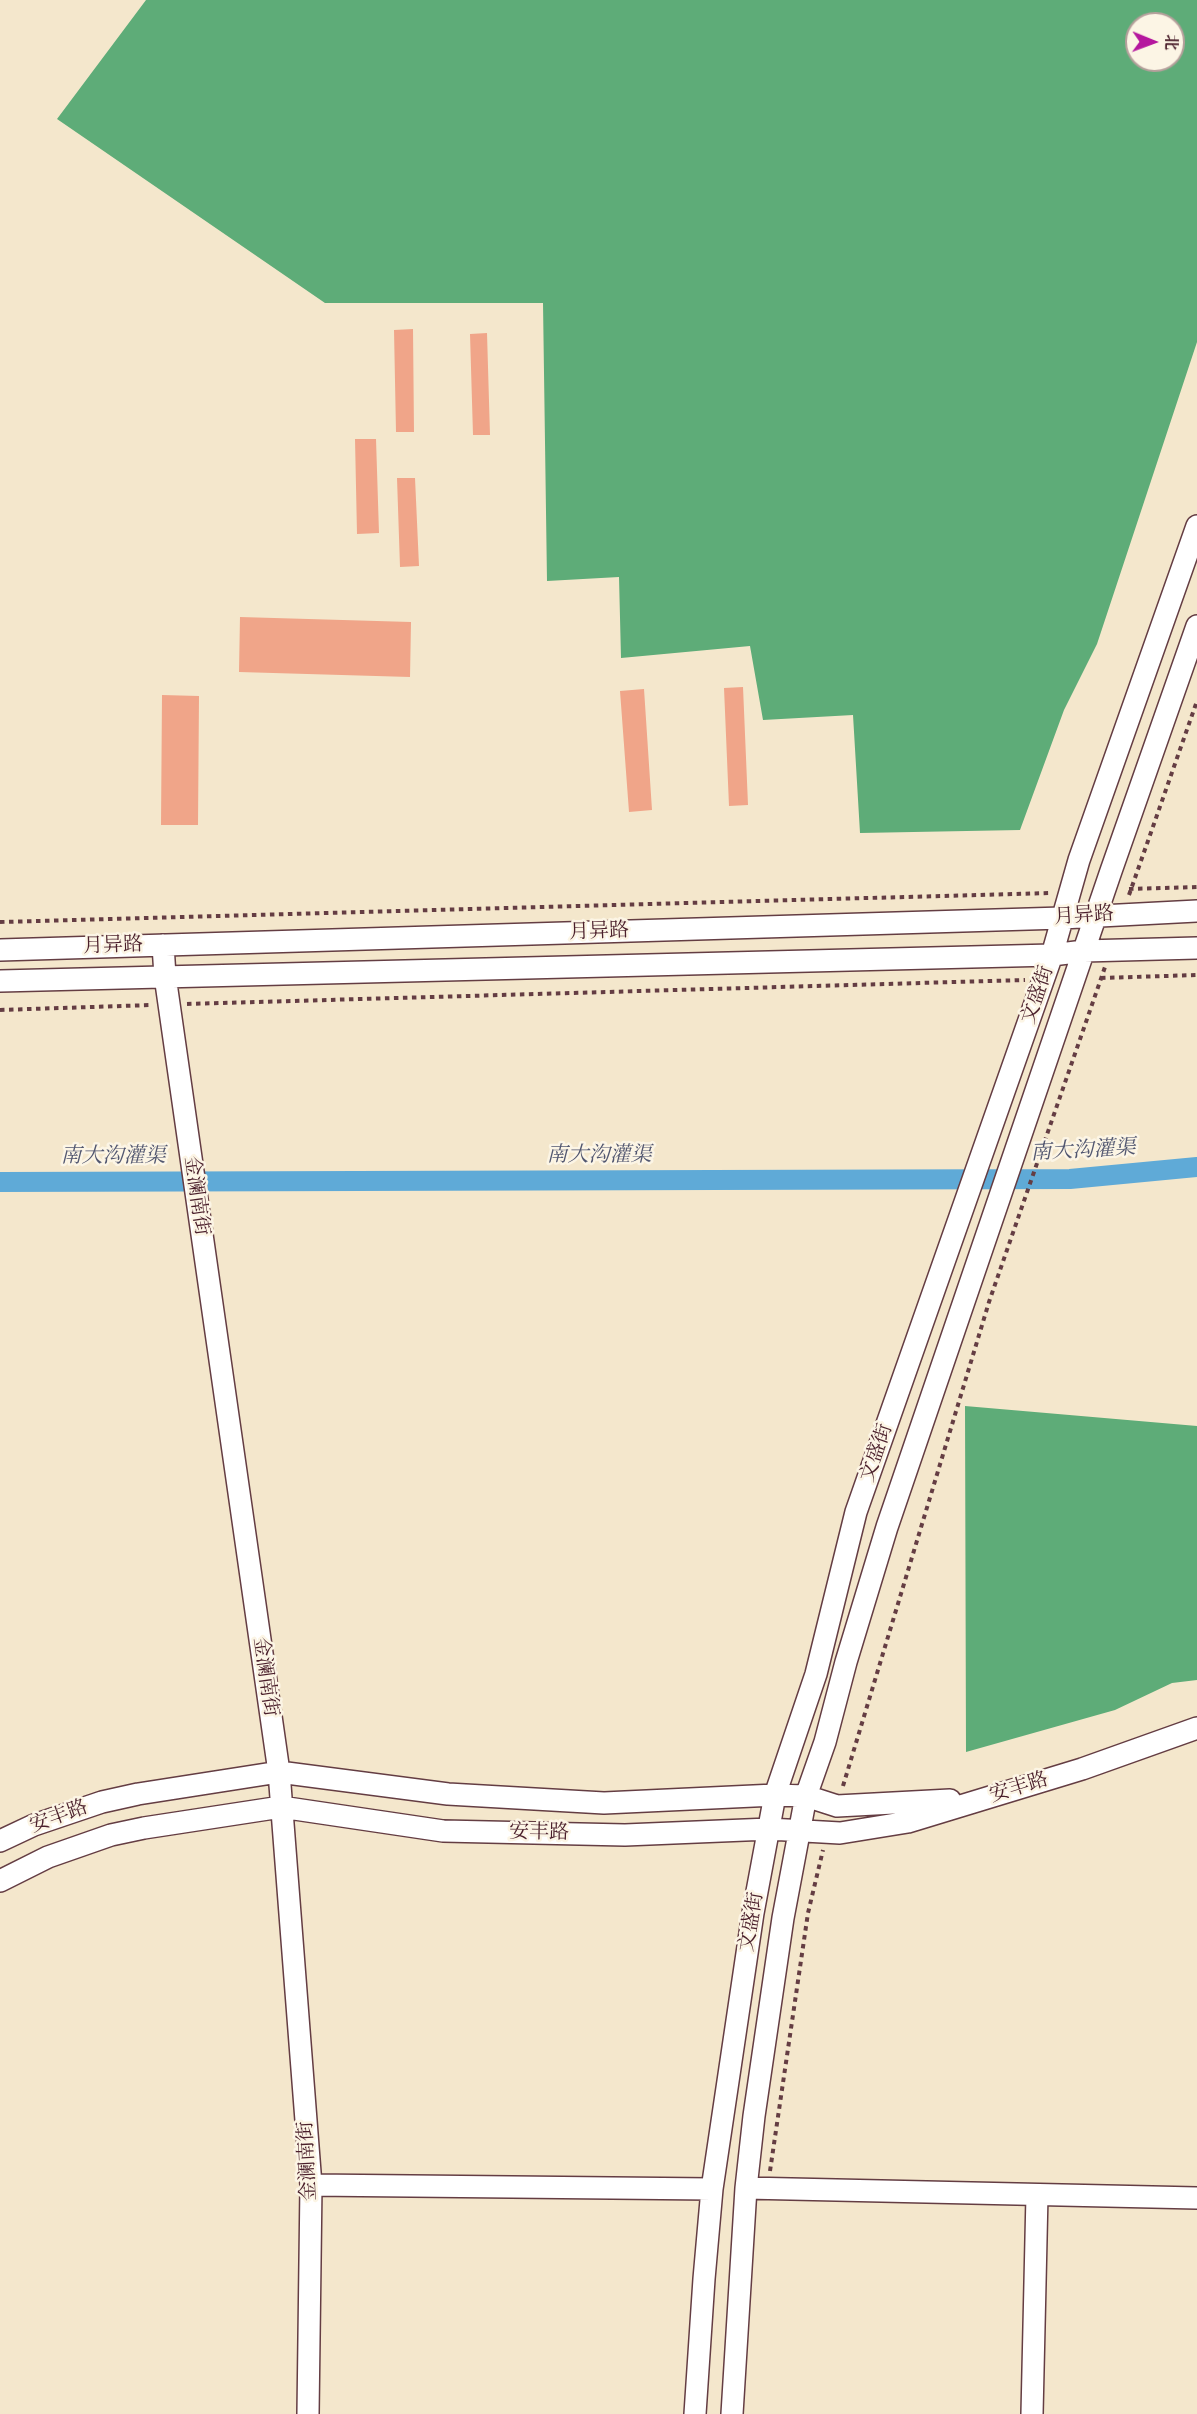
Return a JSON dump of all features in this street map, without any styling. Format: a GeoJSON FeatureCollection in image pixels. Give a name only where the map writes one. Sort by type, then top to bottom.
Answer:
{"type":"FeatureCollection","features":[{"type":"Feature","properties":{"kind":"main road","name":"文盛街"},"geometry":{"type":"LineString","coordinates":[[695,2414],[712,2189],[737,2012],[768,1828],[776,1794],[816,1674],[856,1512],[1052,955],[1070,892],[1197,525]]}},
{"type":"Feature","properties":{"kind":"main road","name":"文盛街"},"geometry":{"type":"LineString","coordinates":[[732,2414],[746,2187],[767,2016],[806,1796],[825,1742],[846,1662],[887,1527],[1197,626]]}},
{"type":"Feature","properties":{"kind":"main road","name":"月异路"},"geometry":{"type":"LineString","coordinates":[[0,950],[1062,918],[1097,914],[1197,911]]}},
{"type":"Feature","properties":{"kind":"main road","name":"金澜南街"},"geometry":{"type":"LineString","coordinates":[[163,945],[169,1005],[279,1772],[311,2185],[308,2414]]}},
{"type":"Feature","properties":{"kind":"main road","name":"月异路"},"geometry":{"type":"LineString","coordinates":[[0,981],[1052,955],[1084,951],[1197,948]]}},
{"type":"Feature","properties":{"kind":"main road","name":"安丰路"},"geometry":{"type":"LineString","coordinates":[[0,1881],[48,1857],[111,1835],[281,1807],[443,1831],[625,1835],[768,1828],[840,1833],[908,1822],[1082,1769],[1197,1728]]}},
{"type":"Feature","properties":{"kind":"main road","name":"安丰路"},"geometry":{"type":"LineString","coordinates":[[0,1841],[34,1825],[102,1802],[138,1794],[279,1772],[448,1794],[604,1803],[776,1794],[806,1796],[837,1806],[964,1800],[1082,1769]]}},
{"type":"Feature","properties":{"kind":"main road"},"geometry":{"type":"LineString","coordinates":[[311,2185],[712,2189]]}},
{"type":"Feature","properties":{"kind":"main road"},"geometry":{"type":"LineString","coordinates":[[746,2187],[1197,2198]]}},
{"type":"Feature","properties":{"kind":"main road"},"geometry":{"type":"LineString","coordinates":[[1032,2414],[1037,2194]]}},
{"type":"Feature","properties":{"kind":"path","name":"月异路"},"geometry":{"type":"LineString","coordinates":[[1105,890],[1197,887]]}},
{"type":"Feature","properties":{"kind":"path","name":"月异路"},"geometry":{"type":"LineString","coordinates":[[0,922],[1070,892]]}},
{"type":"Feature","properties":{"kind":"path"},"geometry":{"type":"LineString","coordinates":[[1074,979],[1197,975]]}},
{"type":"Feature","properties":{"kind":"path"},"geometry":{"type":"LineString","coordinates":[[0,1010],[1043,980]]}},
{"type":"Feature","properties":{"kind":"path"},"geometry":{"type":"LineString","coordinates":[[996,1284],[1062,1094]]}},
{"type":"Feature","properties":{"kind":"green space"},"geometry":{"type":"Polygon","coordinates":[[[146,0],[1197,0],[1197,342],[1097,644],[1064,710],[1020,830],[860,833],[853,715],[763,720],[750,646],[621,658],[619,577],[547,581],[543,303],[325,303],[57,119],[146,0]]]}},
{"type":"Feature","properties":{"kind":"green space"},"geometry":{"type":"Polygon","coordinates":[[[965,1406],[1197,1426],[1197,1680],[1172,1683],[1115,1710],[966,1752],[965,1406]]]}},
{"type":"Feature","properties":{"kind":"building"},"geometry":{"type":"Polygon","coordinates":[[[413,329],[414,432],[396,432],[394,330],[413,329]]]}},
{"type":"Feature","properties":{"kind":"building"},"geometry":{"type":"Polygon","coordinates":[[[487,333],[490,435],[473,435],[470,334],[487,333]]]}},
{"type":"Feature","properties":{"kind":"building"},"geometry":{"type":"Polygon","coordinates":[[[355,439],[376,439],[379,533],[357,534],[355,439]]]}},
{"type":"Feature","properties":{"kind":"building"},"geometry":{"type":"Polygon","coordinates":[[[397,478],[415,478],[419,566],[400,567],[397,478]]]}},
{"type":"Feature","properties":{"kind":"building"},"geometry":{"type":"Polygon","coordinates":[[[240,617],[411,622],[410,677],[239,672],[240,617]]]}},
{"type":"Feature","properties":{"kind":"building"},"geometry":{"type":"Polygon","coordinates":[[[743,687],[748,805],[729,806],[724,688],[743,687]]]}},
{"type":"Feature","properties":{"kind":"building"},"geometry":{"type":"Polygon","coordinates":[[[644,689],[652,810],[629,812],[620,691],[644,689]]]}},
{"type":"Feature","properties":{"kind":"building"},"geometry":{"type":"Polygon","coordinates":[[[162,695],[199,696],[198,825],[161,825],[162,695]]]}},
{"type":"Feature","properties":{"kind":"waterway","name":"南大沟灌渠"},"geometry":{"type":"LineString","coordinates":[[0,1182],[1070,1179],[1197,1167]]}}]}
